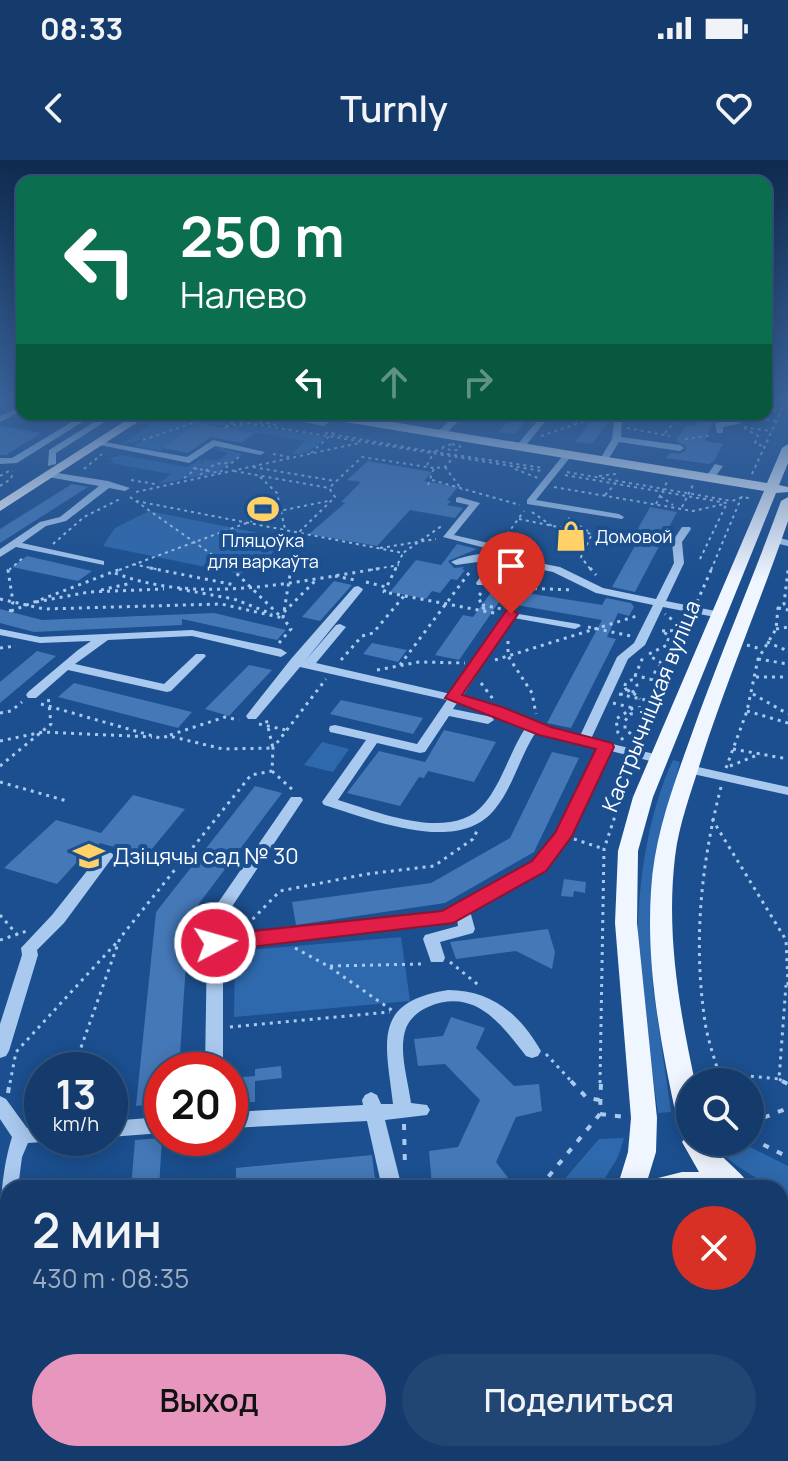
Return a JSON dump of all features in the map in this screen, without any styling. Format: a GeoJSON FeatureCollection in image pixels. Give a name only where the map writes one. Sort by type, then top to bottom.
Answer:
{"type":"FeatureCollection","features":[{"type":"Feature","properties":{"kind":"main road"},"geometry":{"type":"LineString","coordinates":[[0,507],[66,459]]}},
{"type":"Feature","properties":{"kind":"main road"},"geometry":{"type":"LineString","coordinates":[[0,497],[71,459]]}},
{"type":"Feature","properties":{"kind":"main road"},"geometry":{"type":"LineString","coordinates":[[590,459],[710,478],[743,490],[783,493]]}},
{"type":"Feature","properties":{"kind":"main road","name":"Кастрычніцкая вуліца"},"geometry":{"type":"LineString","coordinates":[[679,1068],[668,1019],[660,935],[665,855],[689,769],[781,541],[787,459]]}},
{"type":"Feature","properties":{"kind":"main road","name":"Кастрычніцкая вуліца"},"geometry":{"type":"LineString","coordinates":[[633,1180],[642,1152],[644,1118],[626,923],[628,851],[643,797],[720,615],[783,493]]}},
{"type":"Feature","properties":{"kind":"main road"},"geometry":{"type":"LineString","coordinates":[[704,1156],[711,1167],[727,1180]]}},
{"type":"Feature","properties":{"kind":"street"},"geometry":{"type":"LineString","coordinates":[[52,459],[51,469],[126,491]]}},
{"type":"Feature","properties":{"kind":"street"},"geometry":{"type":"LineString","coordinates":[[565,459],[531,504],[619,517]]}},
{"type":"Feature","properties":{"kind":"street"},"geometry":{"type":"LineString","coordinates":[[710,478],[718,466]]}},
{"type":"Feature","properties":{"kind":"street"},"geometry":{"type":"LineString","coordinates":[[79,479],[90,472]]}},
{"type":"Feature","properties":{"kind":"street"},"geometry":{"type":"LineString","coordinates":[[0,554],[43,524],[63,519],[108,484]]}},
{"type":"Feature","properties":{"kind":"street"},"geometry":{"type":"LineString","coordinates":[[463,501],[475,503],[448,537],[497,548],[504,559]]}},
{"type":"Feature","properties":{"kind":"street"},"geometry":{"type":"LineString","coordinates":[[583,742],[605,696],[622,673],[623,657],[639,645],[662,609],[679,563],[677,542],[686,529]]}},
{"type":"Feature","properties":{"kind":"street"},"geometry":{"type":"LineString","coordinates":[[14,544],[100,563]]}},
{"type":"Feature","properties":{"kind":"street"},"geometry":{"type":"LineString","coordinates":[[533,564],[541,552]]}},
{"type":"Feature","properties":{"kind":"street"},"geometry":{"type":"LineString","coordinates":[[456,562],[491,556],[533,564],[556,569],[605,592],[662,609],[720,615]]}},
{"type":"Feature","properties":{"kind":"street"},"geometry":{"type":"LineString","coordinates":[[484,585],[496,562],[504,559]]}},
{"type":"Feature","properties":{"kind":"street"},"geometry":{"type":"LineString","coordinates":[[301,664],[358,589]]}},
{"type":"Feature","properties":{"kind":"street"},"geometry":{"type":"LineString","coordinates":[[335,729],[420,749],[511,614],[575,626]]}},
{"type":"Feature","properties":{"kind":"street"},"geometry":{"type":"LineString","coordinates":[[251,716],[340,627]]}},
{"type":"Feature","properties":{"kind":"street"},"geometry":{"type":"LineString","coordinates":[[0,632],[40,640],[192,633],[281,653]]}},
{"type":"Feature","properties":{"kind":"street"},"geometry":{"type":"LineString","coordinates":[[31,700],[67,666],[108,636]]}},
{"type":"Feature","properties":{"kind":"street"},"geometry":{"type":"LineString","coordinates":[[67,666],[167,688],[200,656]]}},
{"type":"Feature","properties":{"kind":"street"},"geometry":{"type":"LineString","coordinates":[[301,664],[453,698],[583,742],[658,759]]}},
{"type":"Feature","properties":{"kind":"street"},"geometry":{"type":"LineString","coordinates":[[444,711],[488,720]]}},
{"type":"Feature","properties":{"kind":"street"},"geometry":{"type":"LineString","coordinates":[[374,738],[329,802],[443,830],[470,826],[488,809],[535,724]]}},
{"type":"Feature","properties":{"kind":"street"},"geometry":{"type":"LineString","coordinates":[[215,943],[446,918],[539,866],[563,836],[606,747]]}},
{"type":"Feature","properties":{"kind":"street"},"geometry":{"type":"LineString","coordinates":[[689,769],[725,773],[788,791]]}},
{"type":"Feature","properties":{"kind":"street"},"geometry":{"type":"LineString","coordinates":[[214,1052],[215,943],[219,913],[296,800]]}},
{"type":"Feature","properties":{"kind":"street"},"geometry":{"type":"LineString","coordinates":[[0,1051],[30,955],[29,948],[58,919],[107,855]]}},
{"type":"Feature","properties":{"kind":"street"},"geometry":{"type":"LineString","coordinates":[[433,962],[431,939],[467,929],[462,909]]}},
{"type":"Feature","properties":{"kind":"street"},"geometry":{"type":"LineString","coordinates":[[248,1118],[371,1105],[412,1110],[395,1034],[400,1012],[426,1000],[460,995],[488,1003],[534,1047]]}},
{"type":"Feature","properties":{"kind":"street"},"geometry":{"type":"LineString","coordinates":[[1,1105],[22,1136],[13,1157],[9,1180]]}},
{"type":"Feature","properties":{"kind":"street"},"geometry":{"type":"LineString","coordinates":[[371,1105],[390,1180]]}},
{"type":"Feature","properties":{"kind":"path"},"geometry":{"type":"LineString","coordinates":[[237,459],[247,467]]}},
{"type":"Feature","properties":{"kind":"path"},"geometry":{"type":"LineString","coordinates":[[53,544],[84,517],[109,507],[126,491],[285,459]]}},
{"type":"Feature","properties":{"kind":"path"},"geometry":{"type":"LineString","coordinates":[[329,488],[360,459]]}},
{"type":"Feature","properties":{"kind":"path"},"geometry":{"type":"LineString","coordinates":[[373,459],[434,468],[445,467],[456,459]]}},
{"type":"Feature","properties":{"kind":"path"},"geometry":{"type":"LineString","coordinates":[[431,459],[426,464],[434,468]]}},
{"type":"Feature","properties":{"kind":"path"},"geometry":{"type":"LineString","coordinates":[[472,459],[732,501]]}},
{"type":"Feature","properties":{"kind":"path"},"geometry":{"type":"LineString","coordinates":[[546,1180],[600,1114],[604,849],[636,754],[637,739],[649,710],[655,672],[685,630],[746,476],[754,473],[760,459]]}},
{"type":"Feature","properties":{"kind":"path"},"geometry":{"type":"LineString","coordinates":[[181,480],[203,464]]}},
{"type":"Feature","properties":{"kind":"path"},"geometry":{"type":"LineString","coordinates":[[197,477],[215,464],[230,464],[335,481]]}},
{"type":"Feature","properties":{"kind":"path"},"geometry":{"type":"LineString","coordinates":[[0,486],[11,479],[15,467]]}},
{"type":"Feature","properties":{"kind":"path"},"geometry":{"type":"LineString","coordinates":[[445,467],[460,485],[463,501]]}},
{"type":"Feature","properties":{"kind":"path"},"geometry":{"type":"LineString","coordinates":[[510,467],[546,481]]}},
{"type":"Feature","properties":{"kind":"path"},"geometry":{"type":"LineString","coordinates":[[428,485],[434,468]]}},
{"type":"Feature","properties":{"kind":"path"},"geometry":{"type":"LineString","coordinates":[[231,470],[329,488],[335,497],[291,540],[294,555],[287,581],[283,618]]}},
{"type":"Feature","properties":{"kind":"path"},"geometry":{"type":"LineString","coordinates":[[257,475],[277,493],[285,531]]}},
{"type":"Feature","properties":{"kind":"path"},"geometry":{"type":"LineString","coordinates":[[656,504],[669,479]]}},
{"type":"Feature","properties":{"kind":"path"},"geometry":{"type":"LineString","coordinates":[[432,480],[460,485],[491,498],[531,504]]}},
{"type":"Feature","properties":{"kind":"path"},"geometry":{"type":"LineString","coordinates":[[605,495],[617,481]]}},
{"type":"Feature","properties":{"kind":"path"},"geometry":{"type":"LineString","coordinates":[[681,508],[695,482]]}},
{"type":"Feature","properties":{"kind":"path"},"geometry":{"type":"LineString","coordinates":[[501,543],[531,504],[551,486],[693,511],[732,501],[743,490]]}},
{"type":"Feature","properties":{"kind":"path"},"geometry":{"type":"LineString","coordinates":[[126,491],[252,586],[283,618],[291,629],[277,644],[281,653]]}},
{"type":"Feature","properties":{"kind":"path"},"geometry":{"type":"LineString","coordinates":[[660,496],[676,507]]}},
{"type":"Feature","properties":{"kind":"path"},"geometry":{"type":"LineString","coordinates":[[27,555],[8,570],[13,602],[10,612],[23,604],[279,511],[332,500]]}},
{"type":"Feature","properties":{"kind":"path"},"geometry":{"type":"LineString","coordinates":[[136,501],[403,553]]}},
{"type":"Feature","properties":{"kind":"path"},"geometry":{"type":"LineString","coordinates":[[700,559],[727,503]]}},
{"type":"Feature","properties":{"kind":"path"},"geometry":{"type":"LineString","coordinates":[[531,504],[528,510],[554,527]]}},
{"type":"Feature","properties":{"kind":"path"},"geometry":{"type":"LineString","coordinates":[[452,519],[403,553],[384,592],[509,616],[508,656],[532,693],[535,724]]}},
{"type":"Feature","properties":{"kind":"path"},"geometry":{"type":"LineString","coordinates":[[484,585],[556,569],[570,571],[592,534],[519,519]]}},
{"type":"Feature","properties":{"kind":"path"},"geometry":{"type":"LineString","coordinates":[[376,548],[448,537]]}},
{"type":"Feature","properties":{"kind":"path"},"geometry":{"type":"LineString","coordinates":[[400,665],[475,566],[487,562],[491,556]]}},
{"type":"Feature","properties":{"kind":"path"},"geometry":{"type":"LineString","coordinates":[[581,557],[605,592]]}},
{"type":"Feature","properties":{"kind":"path"},"geometry":{"type":"LineString","coordinates":[[132,564],[243,586]]}},
{"type":"Feature","properties":{"kind":"path"},"geometry":{"type":"LineString","coordinates":[[89,592],[252,586],[399,565]]}},
{"type":"Feature","properties":{"kind":"path"},"geometry":{"type":"LineString","coordinates":[[778,608],[784,604],[788,570]]}},
{"type":"Feature","properties":{"kind":"path"},"geometry":{"type":"LineString","coordinates":[[114,572],[132,583]]}},
{"type":"Feature","properties":{"kind":"path"},"geometry":{"type":"LineString","coordinates":[[284,612],[319,577]]}},
{"type":"Feature","properties":{"kind":"path"},"geometry":{"type":"LineString","coordinates":[[23,604],[132,583],[234,599],[283,618]]}},
{"type":"Feature","properties":{"kind":"path"},"geometry":{"type":"LineString","coordinates":[[484,585],[478,597],[485,611]]}},
{"type":"Feature","properties":{"kind":"path"},"geometry":{"type":"LineString","coordinates":[[484,585],[605,592],[635,603],[642,615]]}},
{"type":"Feature","properties":{"kind":"path"},"geometry":{"type":"LineString","coordinates":[[273,748],[362,636],[373,633],[404,596]]}},
{"type":"Feature","properties":{"kind":"path"},"geometry":{"type":"LineString","coordinates":[[0,599],[44,609],[221,604],[283,618]]}},
{"type":"Feature","properties":{"kind":"path"},"geometry":{"type":"LineString","coordinates":[[778,608],[788,610]]}},
{"type":"Feature","properties":{"kind":"path"},"geometry":{"type":"LineString","coordinates":[[718,1068],[706,1024],[698,927],[702,865],[725,773],[752,694],[758,659],[761,649],[776,629],[778,608]]}},
{"type":"Feature","properties":{"kind":"path"},"geometry":{"type":"LineString","coordinates":[[662,609],[685,630]]}},
{"type":"Feature","properties":{"kind":"path"},"geometry":{"type":"LineString","coordinates":[[637,625],[642,615]]}},
{"type":"Feature","properties":{"kind":"path"},"geometry":{"type":"LineString","coordinates":[[359,675],[400,665],[477,663],[601,630],[642,615]]}},
{"type":"Feature","properties":{"kind":"path"},"geometry":{"type":"LineString","coordinates":[[575,626],[632,636]]}},
{"type":"Feature","properties":{"kind":"path"},"geometry":{"type":"LineString","coordinates":[[776,629],[788,627]]}},
{"type":"Feature","properties":{"kind":"path"},"geometry":{"type":"LineString","coordinates":[[662,631],[685,630]]}},
{"type":"Feature","properties":{"kind":"path"},"geometry":{"type":"LineString","coordinates":[[767,642],[788,651]]}},
{"type":"Feature","properties":{"kind":"path"},"geometry":{"type":"LineString","coordinates":[[667,645],[674,648]]}},
{"type":"Feature","properties":{"kind":"path"},"geometry":{"type":"LineString","coordinates":[[754,647],[761,649]]}},
{"type":"Feature","properties":{"kind":"path"},"geometry":{"type":"LineString","coordinates":[[648,655],[670,668],[650,701]]}},
{"type":"Feature","properties":{"kind":"path"},"geometry":{"type":"LineString","coordinates":[[758,659],[788,664]]}},
{"type":"Feature","properties":{"kind":"path"},"geometry":{"type":"LineString","coordinates":[[622,673],[653,680]]}},
{"type":"Feature","properties":{"kind":"path"},"geometry":{"type":"LineString","coordinates":[[620,695],[640,687],[622,673]]}},
{"type":"Feature","properties":{"kind":"path"},"geometry":{"type":"LineString","coordinates":[[755,677],[788,677]]}},
{"type":"Feature","properties":{"kind":"path"},"geometry":{"type":"LineString","coordinates":[[641,699],[623,685],[646,678]]}},
{"type":"Feature","properties":{"kind":"path"},"geometry":{"type":"LineString","coordinates":[[480,682],[499,707]]}},
{"type":"Feature","properties":{"kind":"path"},"geometry":{"type":"LineString","coordinates":[[0,766],[51,724],[46,684]]}},
{"type":"Feature","properties":{"kind":"path"},"geometry":{"type":"LineString","coordinates":[[752,694],[788,714]]}},
{"type":"Feature","properties":{"kind":"path"},"geometry":{"type":"LineString","coordinates":[[605,696],[620,695],[650,701]]}},
{"type":"Feature","properties":{"kind":"path"},"geometry":{"type":"LineString","coordinates":[[605,696],[633,708],[649,710]]}},
{"type":"Feature","properties":{"kind":"path"},"geometry":{"type":"LineString","coordinates":[[0,713],[11,711],[31,700],[160,738]]}},
{"type":"Feature","properties":{"kind":"path"},"geometry":{"type":"LineString","coordinates":[[616,719],[633,708]]}},
{"type":"Feature","properties":{"kind":"path"},"geometry":{"type":"LineString","coordinates":[[637,739],[625,729],[625,721],[630,714],[649,710]]}},
{"type":"Feature","properties":{"kind":"path"},"geometry":{"type":"LineString","coordinates":[[747,711],[788,723]]}},
{"type":"Feature","properties":{"kind":"path"},"geometry":{"type":"LineString","coordinates":[[596,715],[625,721]]}},
{"type":"Feature","properties":{"kind":"path"},"geometry":{"type":"LineString","coordinates":[[0,741],[43,732],[160,738],[225,717],[251,716],[269,727],[286,730]]}},
{"type":"Feature","properties":{"kind":"path"},"geometry":{"type":"LineString","coordinates":[[251,716],[269,727],[273,748],[272,771]]}},
{"type":"Feature","properties":{"kind":"path"},"geometry":{"type":"LineString","coordinates":[[616,719],[618,733],[623,740]]}},
{"type":"Feature","properties":{"kind":"path"},"geometry":{"type":"LineString","coordinates":[[169,736],[223,749],[273,748]]}},
{"type":"Feature","properties":{"kind":"path"},"geometry":{"type":"LineString","coordinates":[[733,749],[788,759]]}},
{"type":"Feature","properties":{"kind":"path"},"geometry":{"type":"LineString","coordinates":[[725,773],[760,754]]}},
{"type":"Feature","properties":{"kind":"path"},"geometry":{"type":"LineString","coordinates":[[1,1105],[7,1097],[16,1052],[120,938],[251,775],[272,771],[295,789],[296,800]]}},
{"type":"Feature","properties":{"kind":"path"},"geometry":{"type":"LineString","coordinates":[[0,782],[67,801]]}},
{"type":"Feature","properties":{"kind":"path"},"geometry":{"type":"LineString","coordinates":[[247,925],[280,891],[367,874],[434,866],[473,839],[488,809]]}},
{"type":"Feature","properties":{"kind":"path"},"geometry":{"type":"LineString","coordinates":[[712,819],[786,940],[787,985],[779,1079]]}},
{"type":"Feature","properties":{"kind":"path"},"geometry":{"type":"LineString","coordinates":[[563,836],[604,849]]}},
{"type":"Feature","properties":{"kind":"path"},"geometry":{"type":"LineString","coordinates":[[219,913],[275,937],[328,966],[400,1012]]}},
{"type":"Feature","properties":{"kind":"path"},"geometry":{"type":"LineString","coordinates":[[0,915],[29,948]]}},
{"type":"Feature","properties":{"kind":"path"},"geometry":{"type":"LineString","coordinates":[[79,1052],[120,938]]}},
{"type":"Feature","properties":{"kind":"path"},"geometry":{"type":"LineString","coordinates":[[328,966],[453,962],[485,993],[473,990]]}},
{"type":"Feature","properties":{"kind":"path"},"geometry":{"type":"LineString","coordinates":[[214,1029],[400,1012]]}},
{"type":"Feature","properties":{"kind":"path"},"geometry":{"type":"LineString","coordinates":[[534,1047],[587,1098],[600,1100]]}},
{"type":"Feature","properties":{"kind":"path"},"geometry":{"type":"LineString","coordinates":[[764,1078],[779,1079],[788,1084]]}},
{"type":"Feature","properties":{"kind":"path"},"geometry":{"type":"LineString","coordinates":[[764,1117],[788,1108]]}},
{"type":"Feature","properties":{"kind":"path"},"geometry":{"type":"LineString","coordinates":[[405,1172],[412,1110]]}},
{"type":"Feature","properties":{"kind":"path"},"geometry":{"type":"LineString","coordinates":[[600,1114],[611,1117]]}},
{"type":"Feature","properties":{"kind":"path"},"geometry":{"type":"LineString","coordinates":[[764,1145],[788,1157]]}},
{"type":"Feature","properties":{"kind":"shaded area"},"geometry":{"type":"Polygon","coordinates":[[[108,459],[141,459],[187,467],[201,459],[202,465],[204,459],[236,459],[217,473],[183,479],[197,467],[180,480],[158,484],[171,474],[111,463],[114,460],[108,459]]]}},
{"type":"Feature","properties":{"kind":"shaded area"},"geometry":{"type":"Polygon","coordinates":[[[149,511],[279,537],[271,556],[240,574],[103,546],[115,528],[149,511]]]}},
{"type":"Feature","properties":{"kind":"shaded area"},"geometry":{"type":"Polygon","coordinates":[[[322,742],[349,749],[333,772],[304,765],[322,742]]]}},
{"type":"Feature","properties":{"kind":"shaded area"},"geometry":{"type":"Polygon","coordinates":[[[673,760],[680,762],[660,837],[652,947],[653,988],[671,1112],[658,1113],[641,990],[638,919],[649,836],[663,783],[673,760]]]}},
{"type":"Feature","properties":{"kind":"shaded area"},"geometry":{"type":"Polygon","coordinates":[[[401,937],[410,1001],[234,1017],[235,951],[401,937]]]}},
{"type":"Feature","properties":{"kind":"shaded area"},"geometry":{"type":"Polygon","coordinates":[[[624,1138],[618,1157],[604,1180],[564,1180],[599,1139],[624,1138]]]}},
{"type":"Feature","properties":{"kind":"shaded area"},"geometry":{"type":"Polygon","coordinates":[[[764,1154],[788,1166],[788,1180],[761,1180],[725,1156],[764,1154]]]}},
{"type":"Feature","properties":{"kind":"building"},"geometry":{"type":"Polygon","coordinates":[[[671,459],[715,459],[709,464],[671,459]]]}},
{"type":"Feature","properties":{"kind":"building"},"geometry":{"type":"Polygon","coordinates":[[[368,461],[432,472],[424,481],[458,487],[447,500],[451,501],[447,505],[463,508],[455,518],[410,510],[377,546],[309,534],[345,503],[341,502],[361,482],[347,480],[368,461]]]}},
{"type":"Feature","properties":{"kind":"building"},"geometry":{"type":"Polygon","coordinates":[[[72,484],[88,487],[0,543],[0,529],[72,484]]]}},
{"type":"Feature","properties":{"kind":"building"},"geometry":{"type":"Polygon","coordinates":[[[650,507],[677,512],[635,592],[612,587],[641,535],[635,534],[650,507]]]}},
{"type":"Feature","properties":{"kind":"building"},"geometry":{"type":"Polygon","coordinates":[[[457,544],[477,549],[448,561],[454,568],[464,567],[462,569],[465,570],[457,580],[451,579],[440,593],[432,591],[426,599],[390,592],[416,560],[441,565],[457,544]]]}},
{"type":"Feature","properties":{"kind":"building"},"geometry":{"type":"Polygon","coordinates":[[[27,556],[92,571],[78,581],[12,567],[27,556]]]}},
{"type":"Feature","properties":{"kind":"building"},"geometry":{"type":"Polygon","coordinates":[[[334,581],[352,585],[320,621],[302,617],[334,581]]]}},
{"type":"Feature","properties":{"kind":"building"},"geometry":{"type":"Polygon","coordinates":[[[502,589],[602,605],[606,598],[631,603],[634,607],[629,616],[618,613],[607,637],[616,639],[571,728],[547,723],[602,620],[499,602],[459,660],[435,655],[463,615],[473,617],[492,591],[500,592],[502,589]]]}},
{"type":"Feature","properties":{"kind":"building"},"geometry":{"type":"Polygon","coordinates":[[[0,609],[42,620],[214,613],[286,630],[277,640],[182,619],[182,625],[34,632],[0,623],[0,609]]]}},
{"type":"Feature","properties":{"kind":"building"},"geometry":{"type":"Polygon","coordinates":[[[372,643],[407,650],[398,662],[363,654],[372,643]]]}},
{"type":"Feature","properties":{"kind":"building"},"geometry":{"type":"Polygon","coordinates":[[[37,651],[56,656],[0,703],[0,682],[37,651]]]}},
{"type":"Feature","properties":{"kind":"building"},"geometry":{"type":"Polygon","coordinates":[[[249,665],[272,670],[229,716],[205,709],[249,665]]]}},
{"type":"Feature","properties":{"kind":"building"},"geometry":{"type":"Polygon","coordinates":[[[74,683],[192,712],[178,728],[58,697],[74,683]]]}},
{"type":"Feature","properties":{"kind":"building"},"geometry":{"type":"Polygon","coordinates":[[[341,700],[423,718],[413,734],[330,714],[341,700]]]}},
{"type":"Feature","properties":{"kind":"building"},"geometry":{"type":"Polygon","coordinates":[[[444,730],[496,742],[474,782],[428,771],[424,778],[419,777],[400,806],[347,793],[379,751],[425,762],[444,730]]]}},
{"type":"Feature","properties":{"kind":"building"},"geometry":{"type":"Polygon","coordinates":[[[552,752],[579,758],[534,852],[445,903],[296,925],[292,902],[431,883],[510,838],[552,752]]]}},
{"type":"Feature","properties":{"kind":"building"},"geometry":{"type":"Polygon","coordinates":[[[255,786],[282,793],[189,917],[180,1052],[144,1052],[144,1105],[136,1106],[156,912],[255,786]]]}},
{"type":"Feature","properties":{"kind":"building"},"geometry":{"type":"Polygon","coordinates":[[[133,795],[185,809],[146,856],[100,843],[93,851],[88,850],[57,884],[4,868],[56,820],[101,833],[133,795]]]}},
{"type":"Feature","properties":{"kind":"building"},"geometry":{"type":"Polygon","coordinates":[[[564,879],[586,882],[585,893],[574,891],[573,897],[561,896],[564,879]]]}},
{"type":"Feature","properties":{"kind":"building"},"geometry":{"type":"Polygon","coordinates":[[[548,929],[555,952],[552,969],[516,951],[456,959],[450,942],[548,929]]]}},
{"type":"Feature","properties":{"kind":"building"},"geometry":{"type":"Polygon","coordinates":[[[451,1017],[485,1028],[476,1048],[514,1086],[539,1084],[542,1111],[516,1117],[496,1162],[510,1180],[431,1180],[429,1151],[458,1147],[480,1100],[445,1064],[418,1066],[414,1039],[443,1036],[451,1017]]]}},
{"type":"Feature","properties":{"kind":"building"},"geometry":{"type":"Polygon","coordinates":[[[281,1066],[282,1078],[255,1081],[255,1102],[248,1102],[248,1077],[255,1076],[255,1069],[281,1066]]]}},
{"type":"Feature","properties":{"kind":"building"},"geometry":{"type":"Polygon","coordinates":[[[144,1139],[144,1156],[161,1156],[159,1180],[132,1180],[135,1140],[144,1139]]]}},
{"type":"Feature","properties":{"kind":"building"},"geometry":{"type":"Polygon","coordinates":[[[372,1155],[375,1180],[236,1180],[236,1168],[372,1155]]]}},
{"type":"Feature","properties":{"kind":"place","name":"Пляцоўка для варкаўта"},"geometry":{"type":"Point","coordinates":[263,509]}},
{"type":"Feature","properties":{"kind":"place","name":"Домовой"},"geometry":{"type":"Point","coordinates":[571,536]}},
{"type":"Feature","properties":{"kind":"place","name":"Дзіцячы сад № 30"},"geometry":{"type":"Point","coordinates":[89,856]}},
{"type":"Feature","properties":{"kind":"route"},"geometry":{"type":"LineString","coordinates":[[215,943],[446,918],[539,866],[563,836],[606,747],[545,731],[496,710],[453,698],[511,614]]}}]}
